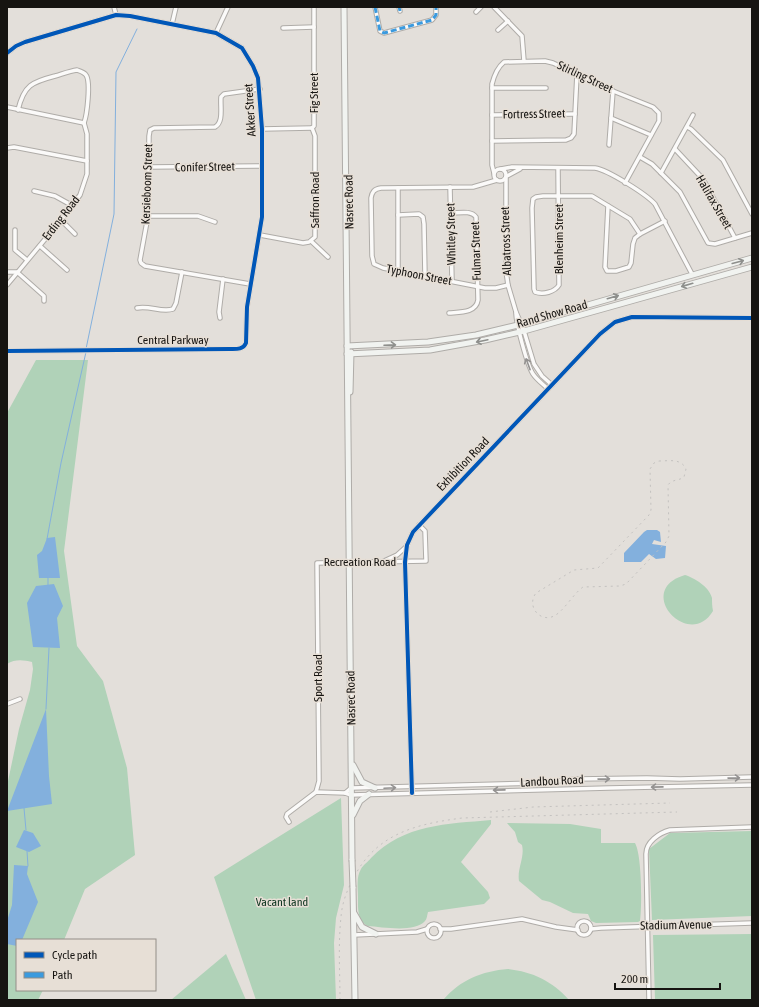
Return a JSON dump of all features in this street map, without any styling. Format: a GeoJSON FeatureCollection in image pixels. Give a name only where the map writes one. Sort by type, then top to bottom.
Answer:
{"type":"FeatureCollection","features":[{"type":"Feature","properties":{"kind":"main road","name":"Nasrec Road"},"geometry":{"type":"LineString","coordinates":[[345,7],[349,354],[351,389],[349,396],[351,795],[355,1000]]}},
{"type":"Feature","properties":{"kind":"main road","name":"Rand Show Road"},"geometry":{"type":"LineString","coordinates":[[349,346],[428,342],[476,335],[752,258]]}},
{"type":"Feature","properties":{"kind":"main road","name":"Rand Show Road"},"geometry":{"type":"LineString","coordinates":[[349,354],[430,350],[475,342],[522,331],[752,267]]}},
{"type":"Feature","properties":{"kind":"main road"},"geometry":{"type":"LineString","coordinates":[[352,762],[362,782],[375,788]]}},
{"type":"Feature","properties":{"kind":"main road"},"geometry":{"type":"LineString","coordinates":[[352,815],[360,801],[369,794]]}},
{"type":"Feature","properties":{"kind":"main road"},"geometry":{"type":"LineString","coordinates":[[354,912],[362,927],[376,934]]}},
{"type":"Feature","properties":{"kind":"street"},"geometry":{"type":"LineString","coordinates":[[114,7],[116,15]]}},
{"type":"Feature","properties":{"kind":"street"},"geometry":{"type":"LineString","coordinates":[[172,24],[176,7]]}},
{"type":"Feature","properties":{"kind":"street"},"geometry":{"type":"LineString","coordinates":[[216,33],[228,7]]}},
{"type":"Feature","properties":{"kind":"street","name":"Fig Street"},"geometry":{"type":"LineString","coordinates":[[262,129],[312,128],[314,126],[314,7]]}},
{"type":"Feature","properties":{"kind":"street"},"geometry":{"type":"LineString","coordinates":[[375,7],[380,31],[384,33],[432,20],[436,15],[436,7]]}},
{"type":"Feature","properties":{"kind":"street"},"geometry":{"type":"LineString","coordinates":[[476,12],[481,7]]}},
{"type":"Feature","properties":{"kind":"street"},"geometry":{"type":"LineString","coordinates":[[494,7],[522,36],[524,61]]}},
{"type":"Feature","properties":{"kind":"street","name":"Akker Street"},"geometry":{"type":"LineString","coordinates":[[7,53],[11,49],[25,42],[116,15],[130,16],[216,33],[237,45],[246,53],[258,78],[260,89],[262,129],[262,217],[256,254]]}},
{"type":"Feature","properties":{"kind":"street"},"geometry":{"type":"LineString","coordinates":[[498,30],[508,21]]}},
{"type":"Feature","properties":{"kind":"street"},"geometry":{"type":"LineString","coordinates":[[284,28],[314,27]]}},
{"type":"Feature","properties":{"kind":"street"},"geometry":{"type":"LineString","coordinates":[[7,45],[11,49]]}},
{"type":"Feature","properties":{"kind":"street","name":"Stirling Street"},"geometry":{"type":"LineString","coordinates":[[494,174],[492,169],[493,79],[503,63],[507,61],[551,62],[613,91],[633,98],[659,113],[660,118],[625,183]]}},
{"type":"Feature","properties":{"kind":"street","name":"Erding Road"},"geometry":{"type":"LineString","coordinates":[[7,283],[40,246],[80,196],[87,174],[87,134],[84,123],[88,109],[87,78],[84,73],[77,70],[34,82],[23,93],[18,110]]}},
{"type":"Feature","properties":{"kind":"street"},"geometry":{"type":"LineString","coordinates":[[492,141],[568,140],[574,135],[577,74]]}},
{"type":"Feature","properties":{"kind":"street"},"geometry":{"type":"LineString","coordinates":[[492,88],[546,88]]}},
{"type":"Feature","properties":{"kind":"street","name":"Kersieboom Street"},"geometry":{"type":"LineString","coordinates":[[250,284],[145,266],[140,260],[148,216],[148,136],[152,129],[218,126],[221,120],[221,102],[224,94],[260,89]]}},
{"type":"Feature","properties":{"kind":"street"},"geometry":{"type":"LineString","coordinates":[[610,145],[613,91]]}},
{"type":"Feature","properties":{"kind":"street"},"geometry":{"type":"LineString","coordinates":[[7,108],[84,123]]}},
{"type":"Feature","properties":{"kind":"street","name":"Fortress Street"},"geometry":{"type":"LineString","coordinates":[[492,115],[575,114]]}},
{"type":"Feature","properties":{"kind":"street"},"geometry":{"type":"LineString","coordinates":[[661,173],[693,115]]}},
{"type":"Feature","properties":{"kind":"street"},"geometry":{"type":"LineString","coordinates":[[612,118],[651,135]]}},
{"type":"Feature","properties":{"kind":"street"},"geometry":{"type":"LineString","coordinates":[[687,127],[691,129],[722,160],[752,214]]}},
{"type":"Feature","properties":{"kind":"street","name":"Saffron Road"},"geometry":{"type":"LineString","coordinates":[[260,236],[303,243],[311,241],[315,234],[315,136],[312,128]]}},
{"type":"Feature","properties":{"kind":"street"},"geometry":{"type":"LineString","coordinates":[[7,148],[14,147],[87,161]]}},
{"type":"Feature","properties":{"kind":"street","name":"Halifax Street"},"geometry":{"type":"LineString","coordinates":[[675,150],[703,179],[735,238]]}},
{"type":"Feature","properties":{"kind":"street"},"geometry":{"type":"LineString","coordinates":[[640,157],[652,164],[682,195],[708,243],[713,244],[752,233]]}},
{"type":"Feature","properties":{"kind":"street"},"geometry":{"type":"LineString","coordinates":[[492,160],[501,169],[506,171],[506,177]]}},
{"type":"Feature","properties":{"kind":"street","name":"Conifer Street"},"geometry":{"type":"LineString","coordinates":[[149,167],[262,166]]}},
{"type":"Feature","properties":{"kind":"street"},"geometry":{"type":"LineString","coordinates":[[494,174],[498,181],[514,171],[523,168]]}},
{"type":"Feature","properties":{"kind":"street","name":"Blenheim Street"},"geometry":{"type":"LineString","coordinates":[[558,168],[559,285],[556,289],[542,293],[537,292],[534,289],[532,208],[534,198],[538,196],[558,196]]}},
{"type":"Feature","properties":{"kind":"street"},"geometry":{"type":"LineString","coordinates":[[486,184],[496,171],[501,169],[597,168],[625,183],[653,202],[665,221],[692,274]]}},
{"type":"Feature","properties":{"kind":"street","name":"Albatross Street"},"geometry":{"type":"LineString","coordinates":[[506,177],[506,271],[508,286],[522,331]]}},
{"type":"Feature","properties":{"kind":"street","name":"Albatross Street"},"geometry":{"type":"LineString","coordinates":[[498,181],[505,192]]}},
{"type":"Feature","properties":{"kind":"street","name":"Typhoon Street"},"geometry":{"type":"LineString","coordinates":[[498,181],[473,187],[375,189],[371,202],[373,261],[378,267],[478,287],[490,288],[508,286]]}},
{"type":"Feature","properties":{"kind":"street","name":"Whitley Street"},"geometry":{"type":"LineString","coordinates":[[450,187],[452,281]]}},
{"type":"Feature","properties":{"kind":"street"},"geometry":{"type":"LineString","coordinates":[[398,188],[398,270]]}},
{"type":"Feature","properties":{"kind":"street"},"geometry":{"type":"LineString","coordinates":[[34,191],[55,196],[73,206]]}},
{"type":"Feature","properties":{"kind":"street"},"geometry":{"type":"LineString","coordinates":[[558,196],[588,196],[594,198],[630,219],[640,234]]}},
{"type":"Feature","properties":{"kind":"street"},"geometry":{"type":"LineString","coordinates":[[608,206],[605,267],[606,270],[610,272],[626,268],[631,265],[633,241],[640,234],[665,221]]}},
{"type":"Feature","properties":{"kind":"street","name":"Fulmar Street"},"geometry":{"type":"LineString","coordinates":[[449,313],[464,312],[475,308],[478,300],[476,217],[471,213],[451,213]]}},
{"type":"Feature","properties":{"kind":"street"},"geometry":{"type":"LineString","coordinates":[[398,215],[418,214],[423,217],[425,276]]}},
{"type":"Feature","properties":{"kind":"street"},"geometry":{"type":"LineString","coordinates":[[148,216],[198,216],[215,222]]}},
{"type":"Feature","properties":{"kind":"street"},"geometry":{"type":"LineString","coordinates":[[61,220],[75,234]]}},
{"type":"Feature","properties":{"kind":"street"},"geometry":{"type":"LineString","coordinates":[[15,230],[15,250],[27,260]]}},
{"type":"Feature","properties":{"kind":"street"},"geometry":{"type":"LineString","coordinates":[[311,241],[328,257]]}},
{"type":"Feature","properties":{"kind":"street"},"geometry":{"type":"LineString","coordinates":[[40,246],[67,270]]}},
{"type":"Feature","properties":{"kind":"street","name":"Central Parkway"},"geometry":{"type":"LineString","coordinates":[[7,351],[229,350],[240,348],[246,343],[246,315],[256,254]]}},
{"type":"Feature","properties":{"kind":"street"},"geometry":{"type":"LineString","coordinates":[[7,272],[18,272],[44,296],[44,301]]}},
{"type":"Feature","properties":{"kind":"street"},"geometry":{"type":"LineString","coordinates":[[137,308],[143,306],[167,310],[173,309],[176,303],[182,272]]}},
{"type":"Feature","properties":{"kind":"street"},"geometry":{"type":"LineString","coordinates":[[220,318],[219,312],[223,280]]}},
{"type":"Feature","properties":{"kind":"street","name":"Exhibition Road"},"geometry":{"type":"LineString","coordinates":[[412,793],[406,562],[407,546],[410,536],[600,334],[615,322],[632,317],[752,318]]}},
{"type":"Feature","properties":{"kind":"street"},"geometry":{"type":"LineString","coordinates":[[522,331],[534,364],[542,376],[552,385]]}},
{"type":"Feature","properties":{"kind":"street"},"geometry":{"type":"LineString","coordinates":[[522,331],[525,355],[532,373],[548,389]]}},
{"type":"Feature","properties":{"kind":"street","name":"Recreation Road"},"geometry":{"type":"LineString","coordinates":[[317,563],[426,561],[425,531],[419,525]]}},
{"type":"Feature","properties":{"kind":"street"},"geometry":{"type":"LineString","coordinates":[[379,562],[393,558],[407,546]]}},
{"type":"Feature","properties":{"kind":"street","name":"Sport Road"},"geometry":{"type":"LineString","coordinates":[[316,792],[319,781],[317,563]]}},
{"type":"Feature","properties":{"kind":"street"},"geometry":{"type":"LineString","coordinates":[[7,704],[20,699]]}},
{"type":"Feature","properties":{"kind":"street","name":"Landbou Road"},"geometry":{"type":"LineString","coordinates":[[351,788],[539,783],[587,779],[752,778]]}},
{"type":"Feature","properties":{"kind":"street"},"geometry":{"type":"LineString","coordinates":[[680,779],[680,787]]}},
{"type":"Feature","properties":{"kind":"street"},"geometry":{"type":"LineString","coordinates":[[525,783],[527,790]]}},
{"type":"Feature","properties":{"kind":"street"},"geometry":{"type":"LineString","coordinates":[[539,783],[541,789]]}},
{"type":"Feature","properties":{"kind":"street","name":"Landbou Road"},"geometry":{"type":"LineString","coordinates":[[351,795],[541,789],[752,785]]}},
{"type":"Feature","properties":{"kind":"street"},"geometry":{"type":"LineString","coordinates":[[345,793],[351,788]]}},
{"type":"Feature","properties":{"kind":"street"},"geometry":{"type":"LineString","coordinates":[[289,822],[286,816],[287,814],[316,792],[345,793],[351,795]]}},
{"type":"Feature","properties":{"kind":"street"},"geometry":{"type":"LineString","coordinates":[[649,1000],[647,847],[662,833],[672,830],[752,827]]}},
{"type":"Feature","properties":{"kind":"street"},"geometry":{"type":"LineString","coordinates":[[440,931],[522,919],[556,928],[578,930],[580,933],[584,934],[588,933],[590,927],[585,921],[568,928]]}},
{"type":"Feature","properties":{"kind":"street","name":"Stadium Avenue"},"geometry":{"type":"LineString","coordinates":[[590,927],[601,928],[752,924]]}},
{"type":"Feature","properties":{"kind":"street"},"geometry":{"type":"LineString","coordinates":[[417,932],[427,929],[433,925],[437,925],[440,931]]}},
{"type":"Feature","properties":{"kind":"street"},"geometry":{"type":"LineString","coordinates":[[578,925],[578,930]]}},
{"type":"Feature","properties":{"kind":"street"},"geometry":{"type":"LineString","coordinates":[[354,935],[417,932],[427,933],[430,937],[434,938],[438,936],[440,931]]}},
{"type":"Feature","properties":{"kind":"green space"},"geometry":{"type":"Polygon","coordinates":[[[36,360],[88,360],[64,551],[77,646],[103,681],[127,768],[135,855],[85,889],[64,939],[16,939],[16,991],[42,991],[38,1000],[7,1000],[7,786],[19,729],[30,690],[33,669],[32,662],[29,661],[22,660],[7,664],[7,413],[36,360]]]}},
{"type":"Feature","properties":{"kind":"green space"},"geometry":{"type":"Polygon","coordinates":[[[685,575],[697,580],[705,586],[712,598],[713,611],[703,622],[691,624],[680,621],[670,614],[665,604],[664,593],[670,582],[685,575]]]}},
{"type":"Feature","properties":{"kind":"green space","name":"Vacant land"},"geometry":{"type":"Polygon","coordinates":[[[341,798],[344,885],[336,918],[334,943],[336,1000],[256,1000],[214,877],[341,798]]]}},
{"type":"Feature","properties":{"kind":"green space"},"geometry":{"type":"Polygon","coordinates":[[[491,820],[491,824],[461,862],[488,892],[490,898],[484,904],[428,912],[426,920],[420,925],[414,927],[390,928],[368,926],[364,924],[360,918],[358,910],[358,875],[363,866],[384,847],[397,838],[427,828],[491,820]]]}},
{"type":"Feature","properties":{"kind":"green space"},"geometry":{"type":"Polygon","coordinates":[[[507,823],[570,824],[601,829],[601,843],[635,843],[640,869],[640,921],[596,923],[591,921],[588,914],[573,913],[550,902],[542,900],[519,881],[519,872],[523,854],[522,845],[518,842],[515,832],[507,823]]]}},
{"type":"Feature","properties":{"kind":"green space"},"geometry":{"type":"Polygon","coordinates":[[[752,831],[752,916],[652,920],[649,849],[670,833],[752,831]]]}},
{"type":"Feature","properties":{"kind":"green space"},"geometry":{"type":"Polygon","coordinates":[[[752,934],[752,999],[655,1000],[653,935],[752,934]]]}},
{"type":"Feature","properties":{"kind":"green space"},"geometry":{"type":"Polygon","coordinates":[[[226,954],[246,1000],[171,1000],[226,954]]]}},
{"type":"Feature","properties":{"kind":"green space"},"geometry":{"type":"Polygon","coordinates":[[[508,969],[526,972],[542,978],[563,993],[569,1000],[443,1000],[464,982],[480,974],[508,969]]]}},
{"type":"Feature","properties":{"kind":"water"},"geometry":{"type":"Polygon","coordinates":[[[647,530],[657,530],[660,532],[661,542],[654,540],[652,544],[666,546],[665,558],[656,559],[649,554],[641,562],[624,562],[624,553],[644,532],[647,530]]]}},
{"type":"Feature","properties":{"kind":"water"},"geometry":{"type":"Polygon","coordinates":[[[55,537],[60,578],[39,578],[37,555],[42,551],[47,538],[55,537]]]}},
{"type":"Feature","properties":{"kind":"water"},"geometry":{"type":"Polygon","coordinates":[[[54,584],[63,606],[57,618],[60,648],[33,647],[27,603],[36,586],[54,584]]]}},
{"type":"Feature","properties":{"kind":"water"},"geometry":{"type":"Polygon","coordinates":[[[46,709],[49,776],[52,804],[7,811],[46,709]]]}},
{"type":"Feature","properties":{"kind":"water"},"geometry":{"type":"Polygon","coordinates":[[[24,830],[33,833],[41,846],[29,852],[16,847],[24,830]]]}},
{"type":"Feature","properties":{"kind":"water"},"geometry":{"type":"Polygon","coordinates":[[[14,865],[28,866],[27,874],[38,902],[22,939],[16,939],[16,946],[7,944],[7,921],[12,905],[14,865]]]}},
{"type":"Feature","properties":{"kind":"waterway"},"geometry":{"type":"LineString","coordinates":[[86,349],[114,214],[116,72],[137,29]]}},
{"type":"Feature","properties":{"kind":"waterway"},"geometry":{"type":"LineString","coordinates":[[47,539],[61,463],[86,352]]}},
{"type":"Feature","properties":{"kind":"waterway"},"geometry":{"type":"LineString","coordinates":[[48,578],[48,585]]}},
{"type":"Feature","properties":{"kind":"waterway"},"geometry":{"type":"LineString","coordinates":[[46,709],[49,648]]}},
{"type":"Feature","properties":{"kind":"waterway"},"geometry":{"type":"LineString","coordinates":[[24,808],[26,830]]}},
{"type":"Feature","properties":{"kind":"waterway"},"geometry":{"type":"LineString","coordinates":[[27,851],[28,866]]}},
{"type":"Feature","properties":{"kind":"railway"},"geometry":{"type":"LineString","coordinates":[[659,461],[678,462],[684,465],[686,469],[684,477],[671,482],[668,485],[669,536],[666,542],[626,584],[620,586],[583,587],[558,614],[549,618],[536,612],[533,603],[533,598],[536,593],[574,570],[598,568],[649,515],[651,510],[650,469],[654,463],[659,461]]}},
{"type":"Feature","properties":{"kind":"railway"},"geometry":{"type":"LineString","coordinates":[[490,812],[533,807],[670,803]]}},
{"type":"Feature","properties":{"kind":"railway"},"geometry":{"type":"LineString","coordinates":[[340,1000],[340,938],[342,912],[347,892],[363,862],[374,850],[400,833],[445,820],[462,818],[677,812]]}},
{"type":"Feature","properties":{"kind":"marked path"},"geometry":{"type":"LineString","coordinates":[[375,7],[380,31],[384,33],[432,20],[436,15],[436,7]]}},
{"type":"Feature","properties":{"kind":"marked path"},"geometry":{"type":"LineString","coordinates":[[399,7],[400,11]]}},
{"type":"Feature","properties":{"kind":"cycle path"},"geometry":{"type":"LineString","coordinates":[[7,53],[16,46],[25,42],[116,15],[130,16],[216,33],[242,48],[253,66],[258,78],[262,129],[262,217],[247,307],[246,343],[243,347],[239,349],[7,351]]}},
{"type":"Feature","properties":{"kind":"cycle path"},"geometry":{"type":"LineString","coordinates":[[412,793],[405,562],[407,545],[413,532],[600,334],[615,322],[632,317],[752,318]]}}]}
